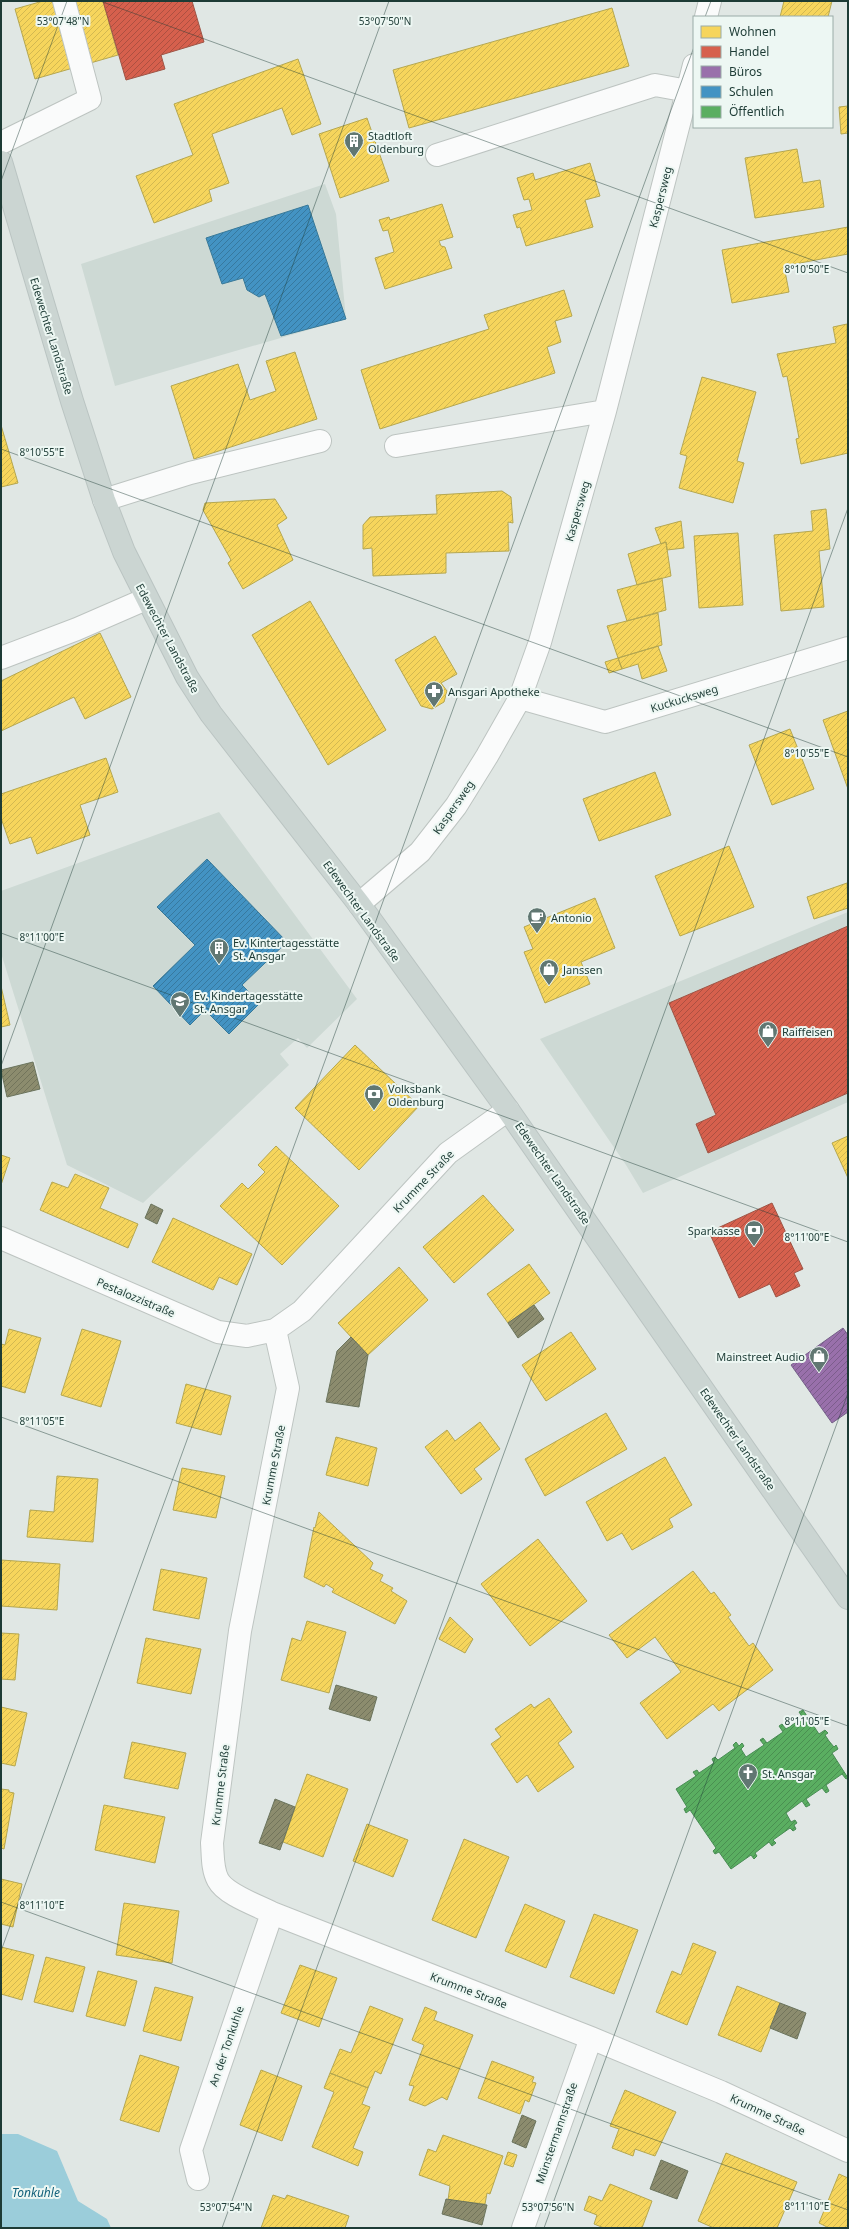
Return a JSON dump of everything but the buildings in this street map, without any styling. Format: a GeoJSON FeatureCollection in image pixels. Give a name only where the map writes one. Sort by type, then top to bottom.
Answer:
{"type":"FeatureCollection","features":[{"type":"Feature","properties":{"kind":"main road","name":"Edewechter Landstraße"},"geometry":{"type":"LineString","coordinates":[[1,162],[72,401],[104,500],[124,552],[146,599],[187,677],[211,714],[359,904],[508,1110],[848,1598]]}},
{"type":"Feature","properties":{"kind":"street"},"geometry":{"type":"LineString","coordinates":[[1,143],[90,99],[64,1]]}},
{"type":"Feature","properties":{"kind":"street"},"geometry":{"type":"LineString","coordinates":[[706,16],[710,1]]}},
{"type":"Feature","properties":{"kind":"street","name":"Kaspersweg"},"geometry":{"type":"LineString","coordinates":[[359,904],[420,852],[456,806],[520,698],[540,642],[605,411],[693,69]]}},
{"type":"Feature","properties":{"kind":"street"},"geometry":{"type":"LineString","coordinates":[[437,154],[655,85],[688,91]]}},
{"type":"Feature","properties":{"kind":"street"},"geometry":{"type":"LineString","coordinates":[[396,446],[605,411]]}},
{"type":"Feature","properties":{"kind":"street"},"geometry":{"type":"LineString","coordinates":[[104,500],[190,473],[320,441]]}},
{"type":"Feature","properties":{"kind":"street"},"geometry":{"type":"LineString","coordinates":[[1,658],[77,629],[146,599]]}},
{"type":"Feature","properties":{"kind":"street","name":"Kuckucksweg"},"geometry":{"type":"LineString","coordinates":[[520,698],[605,722],[848,648]]}},
{"type":"Feature","properties":{"kind":"street","name":"Krumme Straße"},"geometry":{"type":"LineString","coordinates":[[508,1110],[448,1153],[302,1311],[275,1330],[288,1388],[240,1631],[212,1843],[213,1862],[218,1881],[234,1895],[272,1912],[591,2038],[721,2092],[848,2151]]}},
{"type":"Feature","properties":{"kind":"street","name":"Pestalozzistraße"},"geometry":{"type":"LineString","coordinates":[[1,1238],[218,1332],[247,1336],[275,1330]]}},
{"type":"Feature","properties":{"kind":"street","name":"An der Tonkuhle"},"geometry":{"type":"LineString","coordinates":[[198,2179],[191,2150],[272,1912]]}},
{"type":"Feature","properties":{"kind":"street","name":"Münstermannstraße"},"geometry":{"type":"LineString","coordinates":[[523,2228],[591,2038]]}},
{"type":"Feature","properties":{"kind":"shaded area"},"geometry":{"type":"Polygon","coordinates":[[[325,184],[336,214],[346,319],[115,386],[81,264],[325,184]]]}},
{"type":"Feature","properties":{"kind":"shaded area","name":"Ev. Kindertagesstätte St. Ansgar"},"geometry":{"type":"Polygon","coordinates":[[[219,812],[357,999],[307,1048],[298,1038],[280,1054],[289,1065],[143,1203],[67,1165],[1,953],[1,891],[219,812]]]}},
{"type":"Feature","properties":{"kind":"shaded area"},"geometry":{"type":"Polygon","coordinates":[[[848,912],[848,1102],[643,1193],[626,1165],[540,1039],[848,912]]]}},
{"type":"Feature","properties":{"kind":"water","name":"Tonkuhle"},"geometry":{"type":"Polygon","coordinates":[[[1,2134],[18,2134],[57,2151],[78,2201],[107,2219],[111,2228],[1,2228],[1,2134]]]}},
{"type":"Feature","properties":{"kind":"place","name":"Stadtloft Oldenburg"},"geometry":{"type":"Point","coordinates":[354,158]}},
{"type":"Feature","properties":{"kind":"place","name":"Ansgari Apotheke"},"geometry":{"type":"Point","coordinates":[434,708]}},
{"type":"Feature","properties":{"kind":"place","name":"Antonio"},"geometry":{"type":"Point","coordinates":[537,934]}},
{"type":"Feature","properties":{"kind":"place","name":"Ev. Kintertagesstätte St. Ansgar"},"geometry":{"type":"Point","coordinates":[219,965]}},
{"type":"Feature","properties":{"kind":"place","name":"Janssen"},"geometry":{"type":"Point","coordinates":[549,986]}},
{"type":"Feature","properties":{"kind":"place","name":"Ev. Kindertagesstätte St. Ansgar"},"geometry":{"type":"Point","coordinates":[180,1018]}},
{"type":"Feature","properties":{"kind":"place","name":"Raiffeisen"},"geometry":{"type":"Point","coordinates":[768,1048]}},
{"type":"Feature","properties":{"kind":"place","name":"Volksbank Oldenburg"},"geometry":{"type":"Point","coordinates":[374,1111]}},
{"type":"Feature","properties":{"kind":"place","name":"Sparkasse"},"geometry":{"type":"Point","coordinates":[754,1247]}},
{"type":"Feature","properties":{"kind":"place","name":"Mainstreet Audio"},"geometry":{"type":"Point","coordinates":[819,1373]}},
{"type":"Feature","properties":{"kind":"place","name":"St. Ansgar"},"geometry":{"type":"Point","coordinates":[748,1790]}}]}
